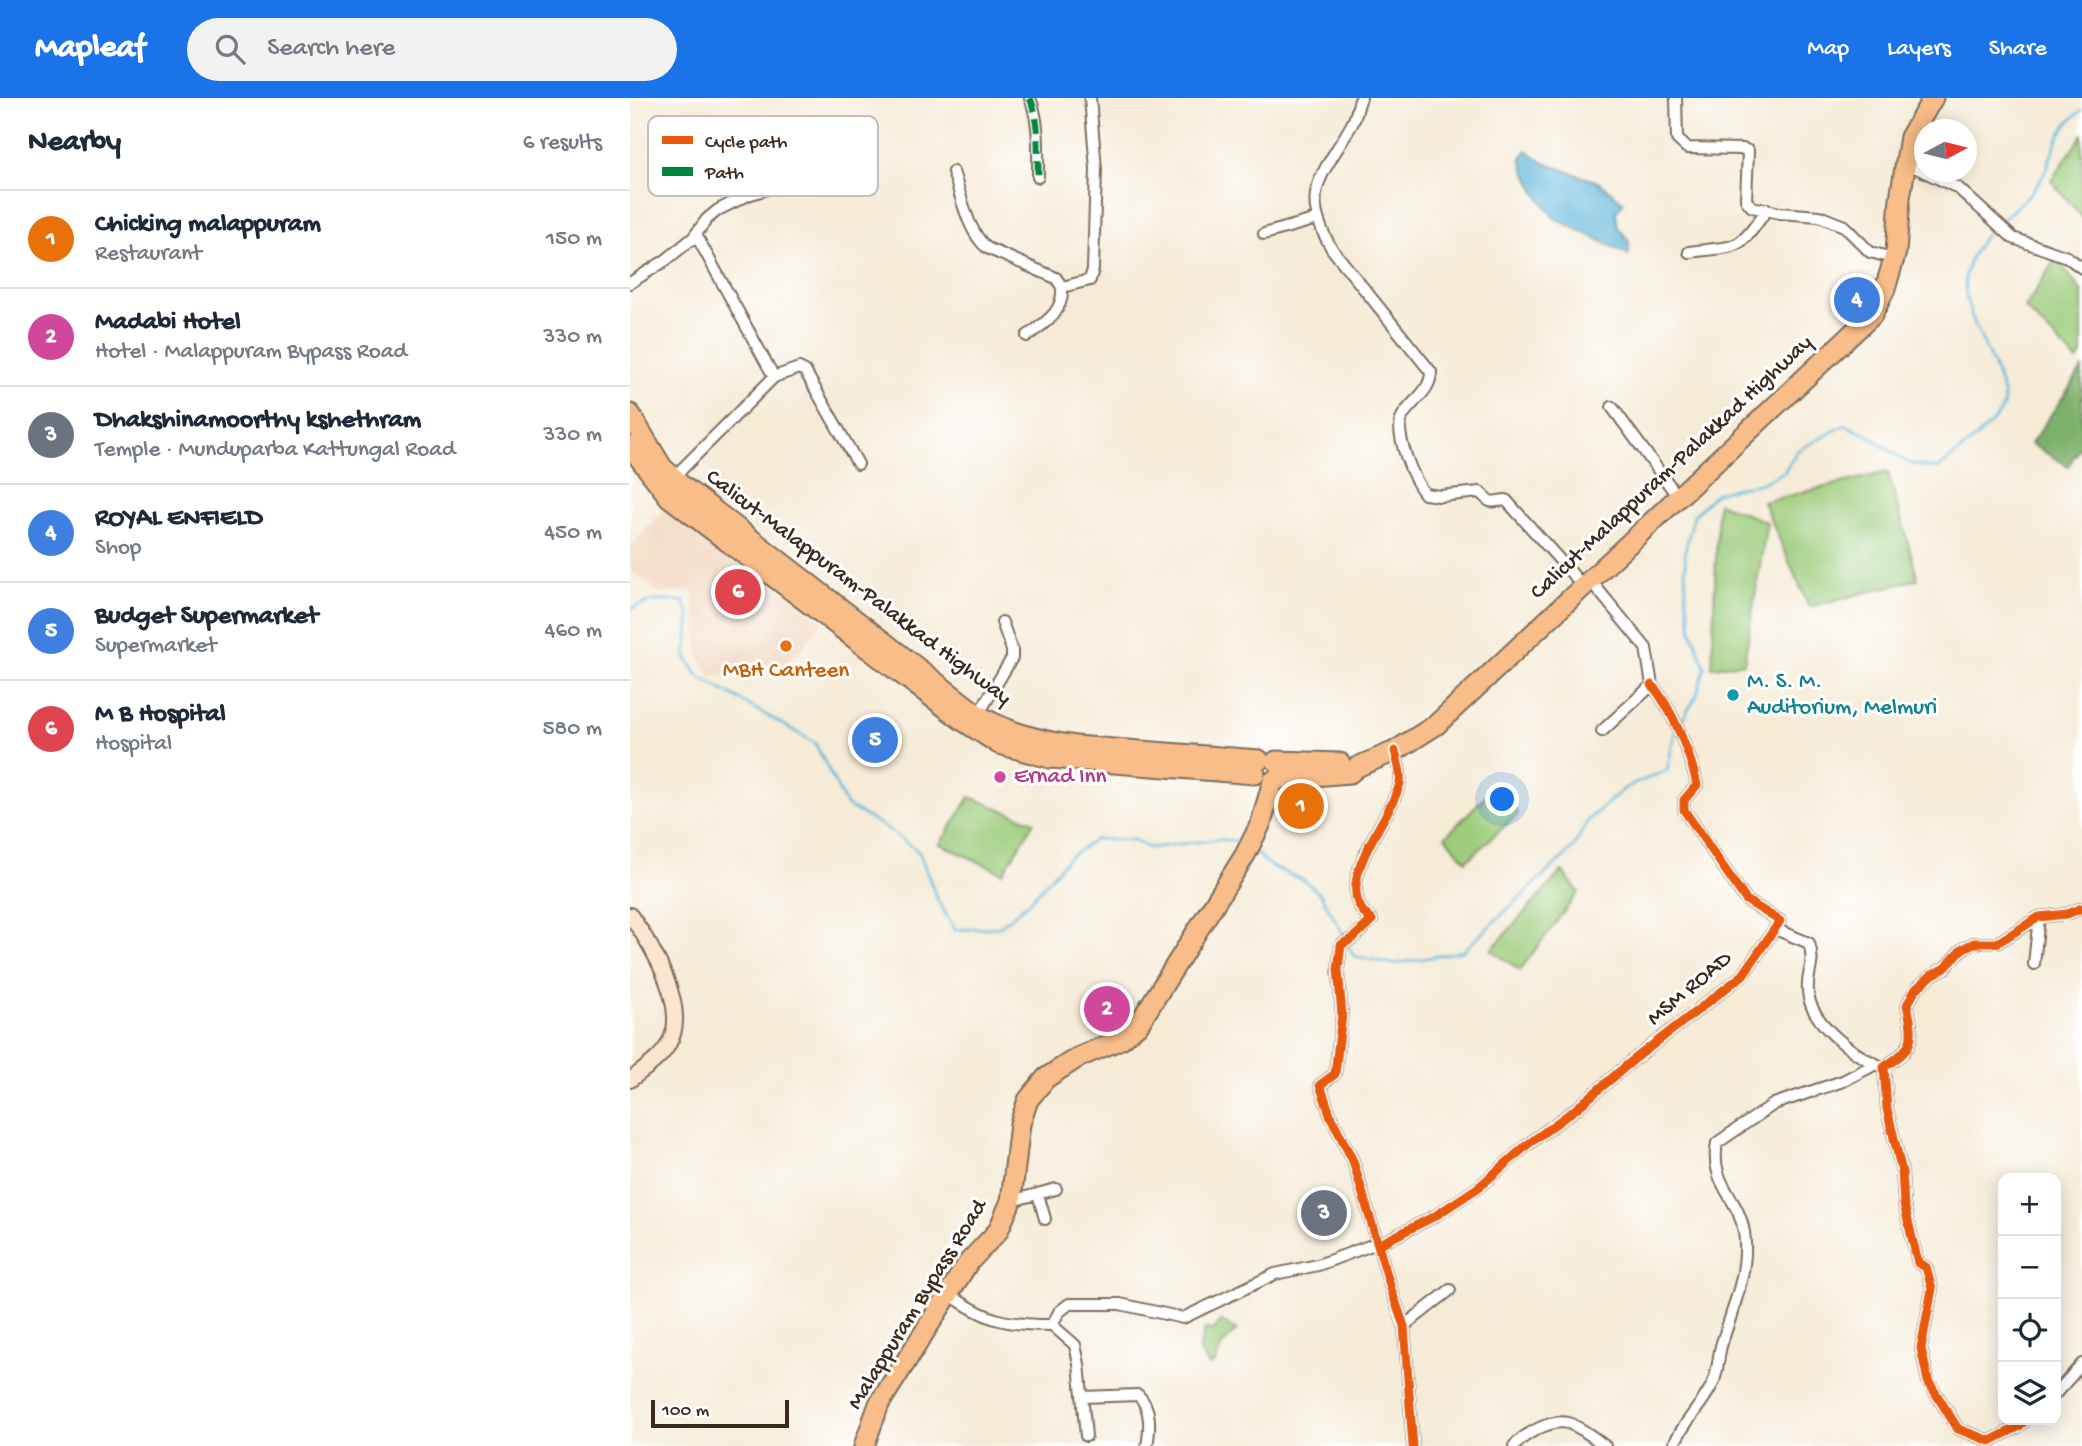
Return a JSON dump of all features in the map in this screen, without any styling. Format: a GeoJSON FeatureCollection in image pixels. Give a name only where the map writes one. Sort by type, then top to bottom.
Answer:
{"type":"FeatureCollection","features":[{"type":"Feature","properties":{"kind":"highway","name":"Calicut-Malappuram-Palakkad Highway"},"geometry":{"type":"LineString","coordinates":[[630,414],[662,467],[733,535],[942,706],[999,744],[1050,758],[1266,772],[1348,762],[1357,767],[1395,751],[1436,725],[1872,315],[1885,289],[1896,252],[1910,137],[1933,98]]}},
{"type":"Feature","properties":{"kind":"highway","name":"Calicut-Malappuram-Palakkad Highway"},"geometry":{"type":"LineString","coordinates":[[630,446],[669,497],[733,535],[978,715],[1007,730],[1049,742],[1266,772]]}},
{"type":"Feature","properties":{"kind":"highway","name":"Malappuram Bypass Road"},"geometry":{"type":"LineString","coordinates":[[863,1446],[879,1404],[968,1263],[998,1231],[1012,1201],[1020,1124],[1028,1100],[1046,1078],[1077,1058],[1121,1039],[1138,1025],[1245,855],[1261,823],[1266,772]]}},
{"type":"Feature","properties":{"kind":"street"},"geometry":{"type":"LineString","coordinates":[[1030,98],[1034,107],[1038,177]]}},
{"type":"Feature","properties":{"kind":"street"},"geometry":{"type":"LineString","coordinates":[[1062,287],[1090,280],[1093,269],[1096,169],[1090,98]]}},
{"type":"Feature","properties":{"kind":"street"},"geometry":{"type":"LineString","coordinates":[[1361,98],[1354,121],[1322,172],[1316,188],[1317,219],[1319,228],[1332,249],[1431,372],[1431,380],[1401,418],[1400,432],[1416,483],[1425,494],[1440,496],[1480,492],[1494,503],[1506,500],[1646,648],[1652,685],[1664,699],[1693,768],[1697,785],[1684,800],[1684,810],[1746,900],[1780,921],[1775,929],[1809,943],[1814,958],[1808,992],[1812,1006],[1824,1026],[1866,1060],[1880,1065]]}},
{"type":"Feature","properties":{"kind":"street"},"geometry":{"type":"LineString","coordinates":[[1676,98],[1677,139],[1687,148],[1748,151],[1746,200],[1752,207],[1780,213],[1819,216],[1844,226],[1870,252],[1894,258]]}},
{"type":"Feature","properties":{"kind":"street"},"geometry":{"type":"LineString","coordinates":[[1906,163],[1958,187],[2013,238],[2067,257],[2082,268]]}},
{"type":"Feature","properties":{"kind":"street"},"geometry":{"type":"LineString","coordinates":[[953,172],[971,225],[980,242],[987,248],[1056,278],[1062,287],[1061,306],[1051,319],[1027,336]]}},
{"type":"Feature","properties":{"kind":"street"},"geometry":{"type":"LineString","coordinates":[[630,283],[666,260],[696,235],[707,219],[718,210],[746,196]]}},
{"type":"Feature","properties":{"kind":"street"},"geometry":{"type":"LineString","coordinates":[[1689,252],[1731,248],[1739,244],[1749,235],[1767,209]]}},
{"type":"Feature","properties":{"kind":"street"},"geometry":{"type":"LineString","coordinates":[[1264,234],[1317,219]]}},
{"type":"Feature","properties":{"kind":"street"},"geometry":{"type":"LineString","coordinates":[[696,235],[774,377]]}},
{"type":"Feature","properties":{"kind":"street"},"geometry":{"type":"LineString","coordinates":[[673,478],[774,377],[799,368],[805,371],[858,464]]}},
{"type":"Feature","properties":{"kind":"street"},"geometry":{"type":"LineString","coordinates":[[1612,407],[1678,497]]}},
{"type":"Feature","properties":{"kind":"street"},"geometry":{"type":"LineString","coordinates":[[978,715],[1013,654],[1002,622]]}},
{"type":"Feature","properties":{"kind":"street"},"geometry":{"type":"LineString","coordinates":[[1602,731],[1652,685]]}},
{"type":"Feature","properties":{"kind":"street"},"geometry":{"type":"LineString","coordinates":[[1395,751],[1401,781],[1355,881],[1357,902],[1364,914],[1372,920],[1341,945],[1338,969],[1342,1015],[1335,1074],[1320,1084],[1331,1117],[1353,1161],[1404,1326],[1413,1446]]}},
{"type":"Feature","properties":{"kind":"street"},"geometry":{"type":"LineString","coordinates":[[1673,1446],[1680,1430],[1713,1382],[1742,1274],[1744,1233],[1739,1212],[1719,1180],[1715,1152],[1717,1143],[1774,1104],[1843,1081],[1902,1057],[1911,1045],[1912,1025],[1907,1005],[1916,989],[1945,968],[1962,948],[1974,943],[1997,943],[2039,918],[2067,914],[2082,908]]}},
{"type":"Feature","properties":{"kind":"street"},"geometry":{"type":"LineString","coordinates":[[630,915],[642,931],[666,980],[674,1008],[675,1027],[670,1043],[657,1058],[630,1080]]}},
{"type":"Feature","properties":{"kind":"street"},"geometry":{"type":"LineString","coordinates":[[2034,964],[2039,918]]}},
{"type":"Feature","properties":{"kind":"street","name":"MSM ROAD"},"geometry":{"type":"LineString","coordinates":[[1052,1325],[1059,1312],[1069,1304],[1120,1304],[1183,1318],[1275,1274],[1318,1265],[1377,1244],[1435,1216],[1479,1187],[1527,1145],[1743,975],[1775,929]]}},
{"type":"Feature","properties":{"kind":"street"},"geometry":{"type":"LineString","coordinates":[[1880,1065],[1902,1172],[1904,1204],[1918,1263],[1926,1267],[1931,1279],[1932,1289],[1921,1348],[1928,1381],[1958,1429],[1990,1441],[2020,1425]]}},
{"type":"Feature","properties":{"kind":"street"},"geometry":{"type":"LineString","coordinates":[[1012,1201],[1056,1189]]}},
{"type":"Feature","properties":{"kind":"street"},"geometry":{"type":"LineString","coordinates":[[1038,1194],[1045,1219]]}},
{"type":"Feature","properties":{"kind":"street"},"geometry":{"type":"LineString","coordinates":[[1404,1326],[1450,1290]]}},
{"type":"Feature","properties":{"kind":"street"},"geometry":{"type":"LineString","coordinates":[[949,1294],[994,1320],[1017,1325],[1052,1325],[1075,1345],[1086,1436]]}},
{"type":"Feature","properties":{"kind":"street"},"geometry":{"type":"LineString","coordinates":[[2061,1387],[2082,1364]]}},
{"type":"Feature","properties":{"kind":"street"},"geometry":{"type":"LineString","coordinates":[[1082,1397],[1139,1395],[1145,1401],[1149,1414],[1147,1446]]}},
{"type":"Feature","properties":{"kind":"street"},"geometry":{"type":"LineString","coordinates":[[1514,1446],[1544,1426],[1566,1422],[1588,1433],[1605,1446]]}},
{"type":"Feature","properties":{"kind":"shaded area"},"geometry":{"type":"Polygon","coordinates":[[[667,506],[823,621],[800,651],[783,665],[755,677],[710,676],[699,656],[692,591],[661,594],[630,570],[630,547],[667,506]]]}},
{"type":"Feature","properties":{"kind":"green space"},"geometry":{"type":"Polygon","coordinates":[[[2082,135],[2082,217],[2051,181],[2082,135]]]}},
{"type":"Feature","properties":{"kind":"green space"},"geometry":{"type":"Polygon","coordinates":[[[2056,258],[2082,292],[2082,354],[2077,361],[2025,308],[2056,258]]]}},
{"type":"Feature","properties":{"kind":"green space"},"geometry":{"type":"Polygon","coordinates":[[[2082,369],[2082,444],[2068,466],[2031,444],[2082,369]]]}},
{"type":"Feature","properties":{"kind":"green space"},"geometry":{"type":"Polygon","coordinates":[[[1888,472],[1918,579],[1809,607],[1763,502],[1888,472]]]}},
{"type":"Feature","properties":{"kind":"green space"},"geometry":{"type":"Polygon","coordinates":[[[1718,503],[1767,522],[1744,663],[1712,667],[1718,503]]]}},
{"type":"Feature","properties":{"kind":"green space"},"geometry":{"type":"Polygon","coordinates":[[[1499,782],[1518,814],[1466,861],[1445,837],[1499,782]]]}},
{"type":"Feature","properties":{"kind":"green space"},"geometry":{"type":"Polygon","coordinates":[[[970,797],[1034,822],[1003,873],[940,844],[970,797]]]}},
{"type":"Feature","properties":{"kind":"green space"},"geometry":{"type":"Polygon","coordinates":[[[1562,871],[1579,892],[1520,970],[1491,950],[1562,871]]]}},
{"type":"Feature","properties":{"kind":"green space"},"geometry":{"type":"Polygon","coordinates":[[[1221,1321],[1237,1330],[1222,1345],[1215,1363],[1209,1366],[1199,1350],[1205,1329],[1214,1330],[1221,1321]]]}},
{"type":"Feature","properties":{"kind":"water"},"geometry":{"type":"Polygon","coordinates":[[[1527,150],[1544,163],[1598,182],[1624,202],[1616,212],[1618,227],[1629,241],[1629,255],[1554,218],[1524,169],[1521,157],[1527,150]]]}},
{"type":"Feature","properties":{"kind":"waterway"},"geometry":{"type":"LineString","coordinates":[[2001,221],[2040,181],[2060,135],[2082,110]]}},
{"type":"Feature","properties":{"kind":"waterway"},"geometry":{"type":"LineString","coordinates":[[1680,723],[1696,697],[1705,667],[1692,632],[1686,595],[1685,551],[1694,515],[1716,493],[1760,484],[1784,472],[1797,451],[1845,425],[1866,434],[1908,463],[1938,469],[2000,413],[2004,402],[2002,390],[1972,316],[1966,298],[1965,281],[1969,263],[1978,245],[1996,225]]}},
{"type":"Feature","properties":{"kind":"waterway"},"geometry":{"type":"LineString","coordinates":[[630,609],[652,601],[683,601],[690,616],[686,657],[698,676],[815,743],[846,805],[888,829],[919,852],[937,899],[955,930],[999,927],[1029,902],[1068,858],[1096,839],[1133,840],[1150,848],[1220,839],[1244,842]]}},
{"type":"Feature","properties":{"kind":"waterway"},"geometry":{"type":"LineString","coordinates":[[1347,944],[1354,956],[1394,964],[1463,951],[1573,848],[1588,820],[1625,788],[1667,770],[1675,732]]}},
{"type":"Feature","properties":{"kind":"waterway"},"geometry":{"type":"LineString","coordinates":[[1254,851],[1270,866],[1305,881],[1321,895],[1345,937]]}},
{"type":"Feature","properties":{"kind":"marked path"},"geometry":{"type":"LineString","coordinates":[[1030,98],[1037,127],[1038,177]]}},
{"type":"Feature","properties":{"kind":"cycle path"},"geometry":{"type":"LineString","coordinates":[[1378,1245],[1435,1216],[1479,1187],[1527,1145],[1743,975],[1780,921],[1746,900],[1684,810],[1684,800],[1697,785],[1694,773],[1673,719],[1652,685]]}},
{"type":"Feature","properties":{"kind":"cycle path"},"geometry":{"type":"LineString","coordinates":[[1395,751],[1400,783],[1358,872],[1356,890],[1360,906],[1372,920],[1341,945],[1338,969],[1342,1015],[1335,1074],[1320,1085],[1331,1117],[1353,1161],[1404,1326],[1413,1446]]}},
{"type":"Feature","properties":{"kind":"cycle path"},"geometry":{"type":"LineString","coordinates":[[2020,1425],[1990,1441],[1958,1429],[1928,1381],[1921,1348],[1932,1289],[1926,1267],[1918,1263],[1904,1204],[1902,1172],[1887,1109],[1884,1067],[1901,1055],[1910,1042],[1911,1026],[1907,1005],[1916,989],[1945,968],[1962,949],[1974,943],[1997,943],[2039,917],[2067,914],[2082,908]]}},
{"type":"Feature","properties":{"kind":"place","name":"ROYAL ENFIELD"},"geometry":{"type":"Point","coordinates":[1857,300]}},
{"type":"Feature","properties":{"kind":"place","name":"M B Hospital"},"geometry":{"type":"Point","coordinates":[738,592]}},
{"type":"Feature","properties":{"kind":"place","name":"MBH Canteen"},"geometry":{"type":"Point","coordinates":[786,646]}},
{"type":"Feature","properties":{"kind":"place","name":"M. S. M. Auditorium, Melmuri"},"geometry":{"type":"Point","coordinates":[1733,695]}},
{"type":"Feature","properties":{"kind":"place","name":"Budget Supermarket"},"geometry":{"type":"Point","coordinates":[875,740]}},
{"type":"Feature","properties":{"kind":"place","name":"Ernad Inn"},"geometry":{"type":"Point","coordinates":[1000,777]}},
{"type":"Feature","properties":{"kind":"place","name":"Chicking malappuram"},"geometry":{"type":"Point","coordinates":[1301,806]}},
{"type":"Feature","properties":{"kind":"place","name":"Madabi Hotel"},"geometry":{"type":"Point","coordinates":[1107,1009]}},
{"type":"Feature","properties":{"kind":"place","name":"Dhakshinamoorthy kshethram"},"geometry":{"type":"Point","coordinates":[1324,1213]}}]}
